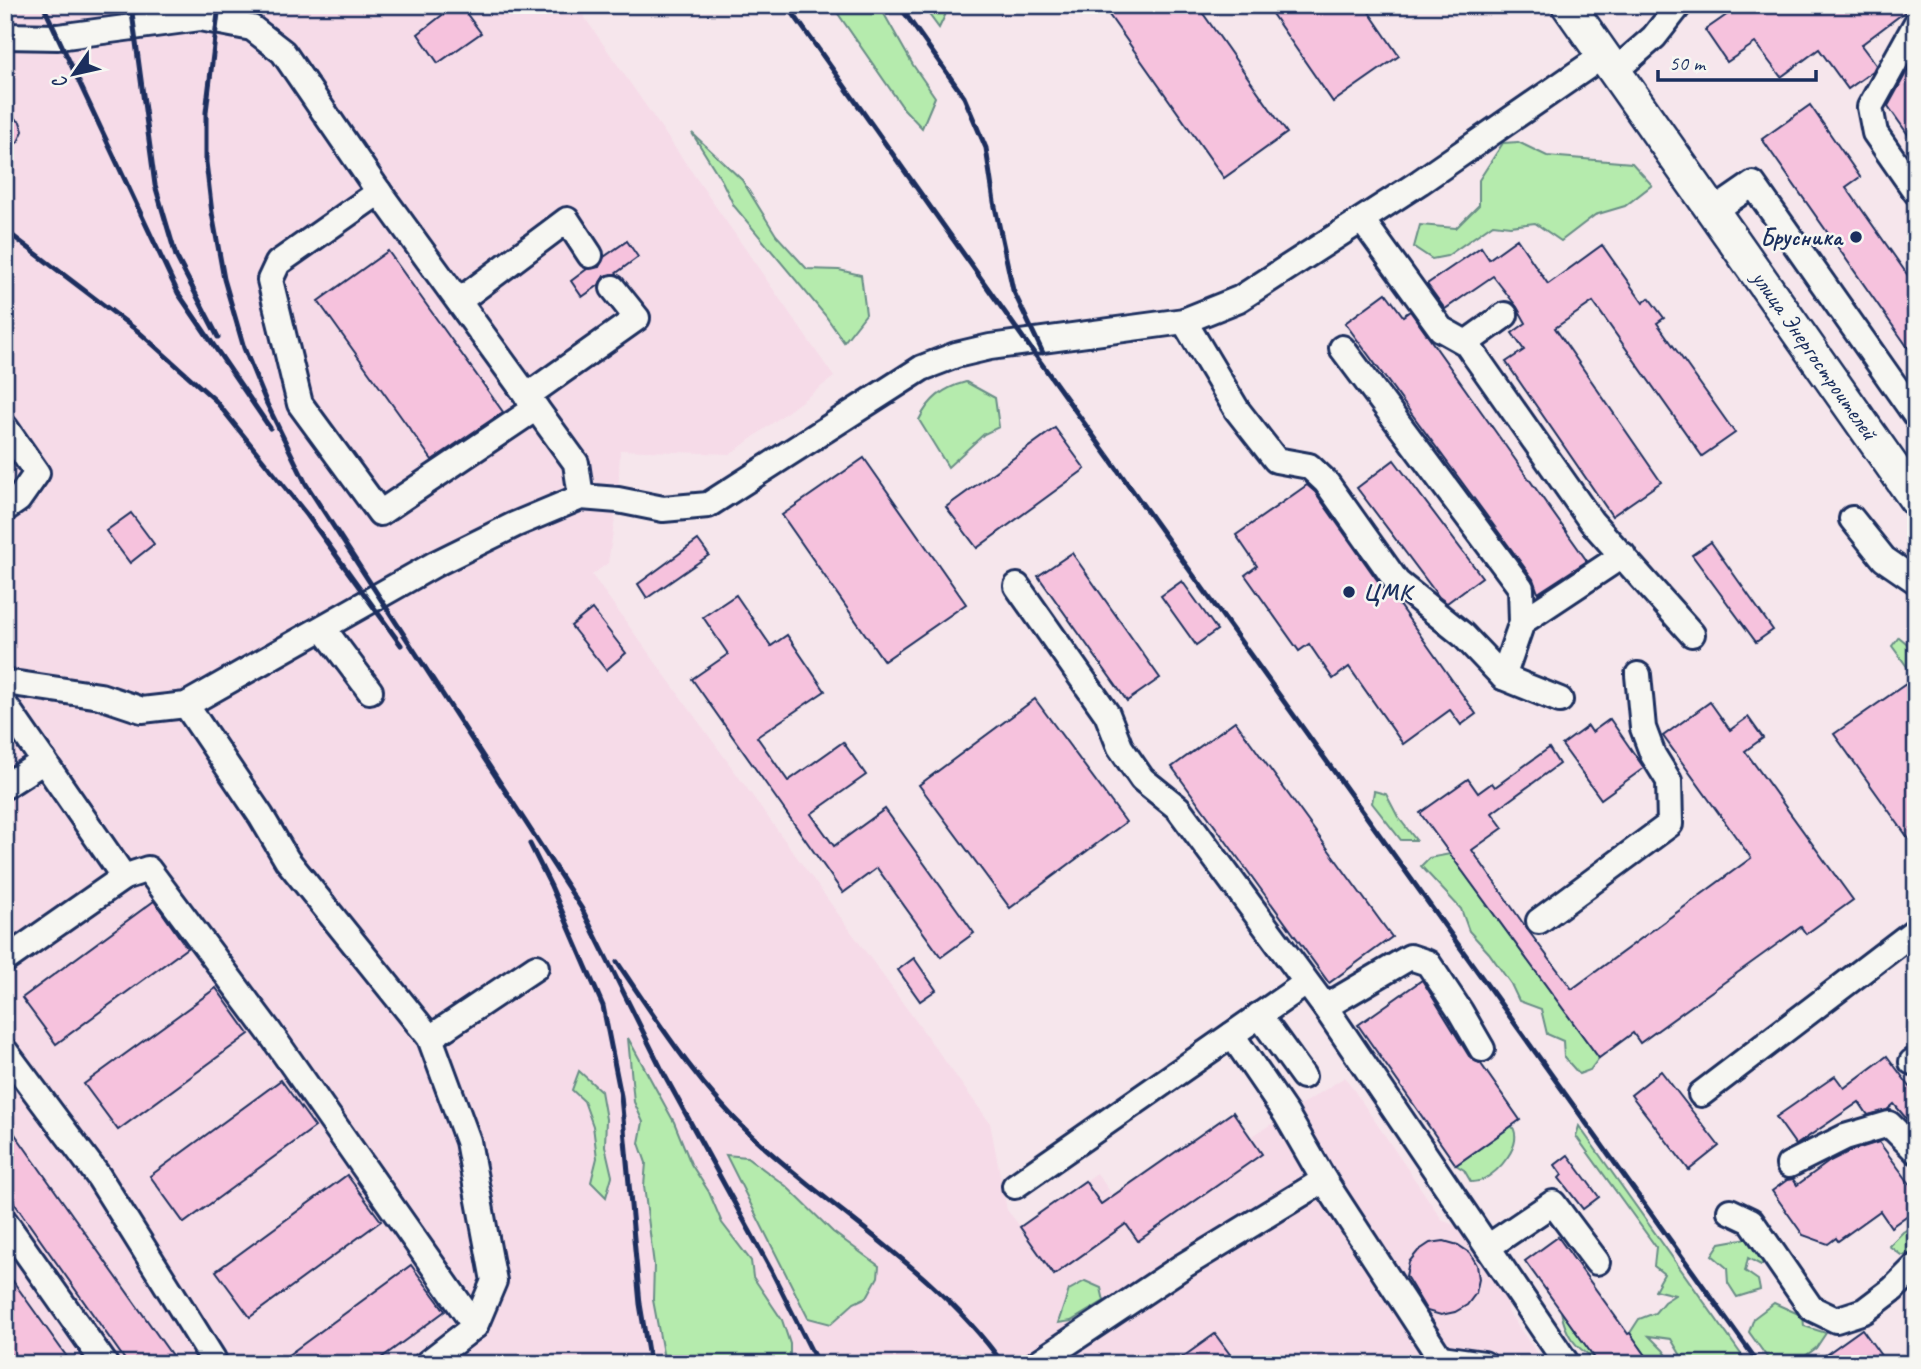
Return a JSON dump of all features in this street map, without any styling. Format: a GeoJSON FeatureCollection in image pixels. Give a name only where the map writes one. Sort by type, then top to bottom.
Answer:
{"type":"FeatureCollection","features":[{"type":"Feature","properties":{"kind":"main road","name":"улица Энергостроителей"},"geometry":{"type":"LineString","coordinates":[[1568,5],[1910,480]]}},
{"type":"Feature","properties":{"kind":"lane"},"geometry":{"type":"LineString","coordinates":[[5,682],[100,696],[142,710],[186,705],[435,564],[581,496],[663,509],[708,505],[922,368],[956,355],[990,347],[1184,321],[1239,299],[1654,37],[1679,5]]}},
{"type":"Feature","properties":{"kind":"lane"},"geometry":{"type":"LineString","coordinates":[[5,36],[58,37],[200,18],[253,28],[283,52],[379,192],[576,463],[581,496]]}},
{"type":"Feature","properties":{"kind":"lane"},"geometry":{"type":"LineString","coordinates":[[1916,24],[1870,107],[1875,133],[1916,192]]}},
{"type":"Feature","properties":{"kind":"lane"},"geometry":{"type":"LineString","coordinates":[[1714,211],[1753,184],[1916,416]]}},
{"type":"Feature","properties":{"kind":"lane"},"geometry":{"type":"LineString","coordinates":[[379,192],[278,263],[270,280],[300,404],[380,513],[532,402],[637,318],[612,288]]}},
{"type":"Feature","properties":{"kind":"lane"},"geometry":{"type":"LineString","coordinates":[[459,301],[567,220],[590,255]]}},
{"type":"Feature","properties":{"kind":"lane"},"geometry":{"type":"LineString","coordinates":[[1362,220],[1441,329],[1466,344],[1591,521],[1692,634]]}},
{"type":"Feature","properties":{"kind":"lane"},"geometry":{"type":"LineString","coordinates":[[1466,344],[1505,315]]}},
{"type":"Feature","properties":{"kind":"lane"},"geometry":{"type":"LineString","coordinates":[[1184,321],[1237,410],[1276,460],[1309,466],[1326,482],[1397,582],[1463,635],[1503,677],[1560,700]]}},
{"type":"Feature","properties":{"kind":"lane"},"geometry":{"type":"LineString","coordinates":[[1342,348],[1521,588],[1522,622],[1503,677]]}},
{"type":"Feature","properties":{"kind":"lane"},"geometry":{"type":"LineString","coordinates":[[5,427],[37,473],[18,500],[5,509]]}},
{"type":"Feature","properties":{"kind":"lane"},"geometry":{"type":"LineString","coordinates":[[1852,519],[1885,559],[1916,581]]}},
{"type":"Feature","properties":{"kind":"lane"},"geometry":{"type":"LineString","coordinates":[[1522,622],[1623,555]]}},
{"type":"Feature","properties":{"kind":"lane"},"geometry":{"type":"LineString","coordinates":[[1017,586],[1107,714],[1121,747],[1142,779],[1178,808],[1325,1007],[1567,1364]]}},
{"type":"Feature","properties":{"kind":"lane"},"geometry":{"type":"LineString","coordinates":[[323,628],[370,691]]}},
{"type":"Feature","properties":{"kind":"lane"},"geometry":{"type":"LineString","coordinates":[[1539,921],[1670,824],[1669,781],[1653,755],[1643,729],[1638,675]]}},
{"type":"Feature","properties":{"kind":"lane"},"geometry":{"type":"LineString","coordinates":[[5,705],[124,877]]}},
{"type":"Feature","properties":{"kind":"lane"},"geometry":{"type":"LineString","coordinates":[[186,705],[261,816],[287,860],[430,1038],[468,1141],[494,1281],[475,1326],[426,1364]]}},
{"type":"Feature","properties":{"kind":"lane"},"geometry":{"type":"LineString","coordinates":[[5,786],[44,761]]}},
{"type":"Feature","properties":{"kind":"lane"},"geometry":{"type":"LineString","coordinates":[[5,960],[124,877],[148,869],[268,1030],[475,1326]]}},
{"type":"Feature","properties":{"kind":"lane"},"geometry":{"type":"LineString","coordinates":[[1701,1094],[1916,930]]}},
{"type":"Feature","properties":{"kind":"lane"},"geometry":{"type":"LineString","coordinates":[[1325,1007],[1410,957],[1428,963],[1482,1049]]}},
{"type":"Feature","properties":{"kind":"lane"},"geometry":{"type":"LineString","coordinates":[[430,1038],[536,967]]}},
{"type":"Feature","properties":{"kind":"lane"},"geometry":{"type":"LineString","coordinates":[[1015,1186],[1306,983]]}},
{"type":"Feature","properties":{"kind":"lane"},"geometry":{"type":"LineString","coordinates":[[1259,1015],[1303,1076]]}},
{"type":"Feature","properties":{"kind":"lane"},"geometry":{"type":"LineString","coordinates":[[1231,1034],[1286,1114],[1324,1180],[1442,1361],[1484,1364]]}},
{"type":"Feature","properties":{"kind":"lane"},"geometry":{"type":"LineString","coordinates":[[5,1051],[99,1177],[213,1359],[208,1364]]}},
{"type":"Feature","properties":{"kind":"lane"},"geometry":{"type":"LineString","coordinates":[[1789,1165],[1845,1137],[1889,1124],[1916,1151]]}},
{"type":"Feature","properties":{"kind":"lane"},"geometry":{"type":"LineString","coordinates":[[1036,1364],[1182,1266],[1324,1180]]}},
{"type":"Feature","properties":{"kind":"lane"},"geometry":{"type":"LineString","coordinates":[[1488,1247],[1553,1203],[1597,1262]]}},
{"type":"Feature","properties":{"kind":"lane"},"geometry":{"type":"LineString","coordinates":[[1730,1211],[1751,1221],[1811,1308],[1836,1320],[1864,1311],[1893,1289],[1916,1266]]}},
{"type":"Feature","properties":{"kind":"lane"},"geometry":{"type":"LineString","coordinates":[[5,1222],[105,1364]]}},
{"type":"Feature","properties":{"kind":"shaded area"},"geometry":{"type":"Polygon","coordinates":[[[5,5],[576,5],[834,377],[731,454],[620,450],[618,500],[608,563],[592,575],[990,1123],[1007,1210],[1020,1226],[1097,1173],[1113,1196],[1233,1112],[1251,1137],[1345,1077],[1443,1221],[1464,1228],[1509,1290],[1507,1310],[1544,1364],[5,1364],[5,5]]]}},
{"type":"Feature","properties":{"kind":"green space"},"geometry":{"type":"Polygon","coordinates":[[[832,5],[879,5],[913,65],[935,97],[922,128],[904,109],[832,5]]]}},
{"type":"Feature","properties":{"kind":"green space"},"geometry":{"type":"Polygon","coordinates":[[[922,5],[950,5],[939,28],[922,5]]]}},
{"type":"Feature","properties":{"kind":"green space"},"geometry":{"type":"Polygon","coordinates":[[[692,133],[742,180],[776,235],[807,269],[839,270],[861,275],[866,314],[844,342],[825,315],[734,206],[692,133]]]}},
{"type":"Feature","properties":{"kind":"green space"},"geometry":{"type":"Polygon","coordinates":[[[1518,142],[1547,156],[1632,163],[1652,185],[1625,206],[1595,215],[1561,241],[1535,223],[1510,226],[1493,224],[1447,256],[1432,259],[1414,247],[1420,225],[1456,228],[1479,205],[1479,180],[1503,143],[1518,142]]]}},
{"type":"Feature","properties":{"kind":"green space"},"geometry":{"type":"Polygon","coordinates":[[[966,382],[995,398],[999,427],[984,434],[948,467],[919,420],[927,406],[938,395],[966,382]]]}},
{"type":"Feature","properties":{"kind":"green space"},"geometry":{"type":"Polygon","coordinates":[[[1899,637],[1916,651],[1916,679],[1892,646],[1899,637]]]}},
{"type":"Feature","properties":{"kind":"green space"},"geometry":{"type":"Polygon","coordinates":[[[1374,791],[1386,794],[1398,817],[1416,840],[1401,840],[1372,803],[1374,791]]]}},
{"type":"Feature","properties":{"kind":"green space"},"geometry":{"type":"Polygon","coordinates":[[[1450,854],[1599,1058],[1590,1070],[1579,1074],[1564,1057],[1563,1041],[1547,1034],[1541,1009],[1519,1001],[1511,984],[1489,953],[1469,931],[1461,909],[1421,866],[1429,858],[1450,854]]]}},
{"type":"Feature","properties":{"kind":"green space"},"geometry":{"type":"Polygon","coordinates":[[[628,1038],[674,1122],[691,1164],[709,1192],[722,1223],[751,1261],[753,1277],[782,1320],[790,1344],[790,1362],[786,1364],[705,1364],[697,1358],[693,1364],[665,1364],[653,1300],[654,1265],[644,1186],[646,1163],[639,1143],[643,1122],[634,1102],[628,1038]]]}},
{"type":"Feature","properties":{"kind":"green space"},"geometry":{"type":"Polygon","coordinates":[[[579,1071],[601,1091],[606,1119],[605,1146],[612,1176],[606,1197],[591,1182],[597,1158],[593,1126],[584,1101],[572,1090],[579,1071]]]}},
{"type":"Feature","properties":{"kind":"green space"},"geometry":{"type":"Polygon","coordinates":[[[1512,1126],[1515,1141],[1508,1157],[1489,1176],[1471,1182],[1464,1170],[1456,1165],[1512,1126]]]}},
{"type":"Feature","properties":{"kind":"green space"},"geometry":{"type":"Polygon","coordinates":[[[1579,1126],[1748,1364],[1686,1364],[1671,1339],[1649,1336],[1673,1364],[1652,1364],[1630,1333],[1639,1319],[1655,1313],[1664,1302],[1675,1295],[1655,1290],[1664,1274],[1654,1266],[1656,1247],[1576,1136],[1579,1126]]]}},
{"type":"Feature","properties":{"kind":"green space"},"geometry":{"type":"Polygon","coordinates":[[[726,1155],[747,1157],[786,1186],[833,1232],[879,1266],[878,1277],[867,1297],[854,1303],[831,1324],[808,1318],[726,1155]]]}},
{"type":"Feature","properties":{"kind":"green space"},"geometry":{"type":"Polygon","coordinates":[[[1916,1224],[1916,1239],[1908,1245],[1915,1256],[1901,1255],[1889,1246],[1903,1232],[1916,1224]]]}},
{"type":"Feature","properties":{"kind":"green space"},"geometry":{"type":"Polygon","coordinates":[[[1753,1237],[1769,1258],[1761,1265],[1748,1258],[1745,1271],[1758,1280],[1760,1290],[1737,1297],[1728,1283],[1727,1268],[1712,1255],[1720,1243],[1753,1237]]]}},
{"type":"Feature","properties":{"kind":"green space"},"geometry":{"type":"Polygon","coordinates":[[[1085,1281],[1101,1288],[1104,1301],[1071,1321],[1058,1323],[1069,1290],[1085,1281]]]}},
{"type":"Feature","properties":{"kind":"green space"},"geometry":{"type":"Polygon","coordinates":[[[1774,1303],[1803,1316],[1804,1326],[1826,1333],[1816,1348],[1804,1357],[1814,1364],[1772,1364],[1749,1332],[1754,1318],[1774,1303]]]}},
{"type":"Feature","properties":{"kind":"green space"},"geometry":{"type":"Polygon","coordinates":[[[1561,1311],[1595,1358],[1581,1350],[1572,1339],[1561,1311]]]}},
{"type":"Feature","properties":{"kind":"building"},"geometry":{"type":"Polygon","coordinates":[[[455,5],[460,5],[481,33],[438,63],[418,34],[455,5]]]}},
{"type":"Feature","properties":{"kind":"building"},"geometry":{"type":"Polygon","coordinates":[[[1102,5],[1197,5],[1287,133],[1224,178],[1102,5]]]}},
{"type":"Feature","properties":{"kind":"building"},"geometry":{"type":"Polygon","coordinates":[[[1266,5],[1364,5],[1399,56],[1333,102],[1266,5]]]}},
{"type":"Feature","properties":{"kind":"building"},"geometry":{"type":"Polygon","coordinates":[[[1741,5],[1914,5],[1861,45],[1876,65],[1873,71],[1848,89],[1819,49],[1781,77],[1755,43],[1727,62],[1705,30],[1741,5]]]}},
{"type":"Feature","properties":{"kind":"building"},"geometry":{"type":"Polygon","coordinates":[[[1916,55],[1916,146],[1888,106],[1916,55]]]}},
{"type":"Feature","properties":{"kind":"building"},"geometry":{"type":"Polygon","coordinates":[[[1810,105],[1860,177],[1846,187],[1916,287],[1916,359],[1762,139],[1810,105]]]}},
{"type":"Feature","properties":{"kind":"building"},"geometry":{"type":"Polygon","coordinates":[[[5,112],[20,122],[23,131],[18,142],[5,150],[5,112]]]}},
{"type":"Feature","properties":{"kind":"building"},"geometry":{"type":"Polygon","coordinates":[[[1517,239],[1548,284],[1602,245],[1643,303],[1649,298],[1664,318],[1657,323],[1735,433],[1702,456],[1593,302],[1555,328],[1661,482],[1612,516],[1506,362],[1524,350],[1512,333],[1526,323],[1493,276],[1445,309],[1427,284],[1481,247],[1489,259],[1517,239]]]}},
{"type":"Feature","properties":{"kind":"building"},"geometry":{"type":"Polygon","coordinates":[[[627,241],[638,257],[615,274],[604,276],[599,285],[582,297],[571,281],[587,269],[599,267],[604,257],[627,241]]]}},
{"type":"Feature","properties":{"kind":"building"},"geometry":{"type":"Polygon","coordinates":[[[388,251],[503,412],[432,460],[318,301],[388,251]]]}},
{"type":"Feature","properties":{"kind":"building"},"geometry":{"type":"Polygon","coordinates":[[[1386,293],[1403,316],[1410,311],[1587,561],[1538,593],[1533,579],[1345,323],[1386,293]]]}},
{"type":"Feature","properties":{"kind":"building"},"geometry":{"type":"Polygon","coordinates":[[[1055,428],[1085,469],[977,548],[946,507],[1055,428]]]}},
{"type":"Feature","properties":{"kind":"building"},"geometry":{"type":"Polygon","coordinates":[[[864,458],[966,604],[884,661],[782,515],[864,458]]]}},
{"type":"Feature","properties":{"kind":"building"},"geometry":{"type":"Polygon","coordinates":[[[1394,460],[1482,577],[1447,603],[1439,597],[1357,488],[1394,460]]]}},
{"type":"Feature","properties":{"kind":"building","name":"ЦМК"},"geometry":{"type":"Polygon","coordinates":[[[1307,485],[1315,492],[1385,591],[1396,601],[1476,714],[1461,725],[1450,710],[1403,744],[1349,667],[1333,679],[1309,644],[1299,651],[1245,575],[1257,566],[1236,535],[1307,485]]]}},
{"type":"Feature","properties":{"kind":"building"},"geometry":{"type":"Polygon","coordinates":[[[131,513],[154,544],[130,563],[106,531],[131,513]]]}},
{"type":"Feature","properties":{"kind":"building"},"geometry":{"type":"Polygon","coordinates":[[[698,540],[709,555],[647,598],[638,584],[698,540]]]}},
{"type":"Feature","properties":{"kind":"building"},"geometry":{"type":"Polygon","coordinates":[[[1711,542],[1773,630],[1756,642],[1692,555],[1711,542]]]}},
{"type":"Feature","properties":{"kind":"building"},"geometry":{"type":"Polygon","coordinates":[[[1072,553],[1160,678],[1127,701],[1038,576],[1072,553]]]}},
{"type":"Feature","properties":{"kind":"building"},"geometry":{"type":"Polygon","coordinates":[[[1182,581],[1217,630],[1196,645],[1161,596],[1182,581]]]}},
{"type":"Feature","properties":{"kind":"building"},"geometry":{"type":"Polygon","coordinates":[[[736,595],[771,646],[787,635],[825,691],[757,737],[788,781],[843,742],[866,775],[811,814],[834,846],[885,809],[974,933],[941,957],[877,868],[843,893],[692,679],[728,654],[703,617],[736,595]]]}},
{"type":"Feature","properties":{"kind":"building"},"geometry":{"type":"Polygon","coordinates":[[[592,609],[626,653],[606,670],[571,626],[592,609]]]}},
{"type":"Feature","properties":{"kind":"building"},"geometry":{"type":"Polygon","coordinates":[[[1916,677],[1916,849],[1834,734],[1916,677]]]}},
{"type":"Feature","properties":{"kind":"building"},"geometry":{"type":"Polygon","coordinates":[[[1035,699],[1126,822],[1010,908],[919,785],[1035,699]]]}},
{"type":"Feature","properties":{"kind":"building"},"geometry":{"type":"Polygon","coordinates":[[[1710,702],[1730,730],[1748,717],[1763,738],[1745,751],[1853,900],[1806,934],[1801,927],[1640,1043],[1633,1033],[1599,1058],[1420,813],[1468,779],[1478,793],[1492,783],[1495,787],[1549,748],[1559,764],[1492,813],[1503,828],[1472,850],[1572,989],[1751,858],[1663,736],[1710,702]]]}},
{"type":"Feature","properties":{"kind":"building"},"geometry":{"type":"Polygon","coordinates":[[[1610,719],[1644,768],[1601,799],[1562,745],[1588,726],[1592,732],[1610,719]]]}},
{"type":"Feature","properties":{"kind":"building"},"geometry":{"type":"Polygon","coordinates":[[[1235,721],[1392,937],[1329,983],[1172,767],[1235,721]]]}},
{"type":"Feature","properties":{"kind":"building"},"geometry":{"type":"Polygon","coordinates":[[[154,901],[187,948],[56,1044],[22,998],[154,901]]]}},
{"type":"Feature","properties":{"kind":"building"},"geometry":{"type":"Polygon","coordinates":[[[914,958],[936,990],[920,1001],[898,970],[914,958]]]}},
{"type":"Feature","properties":{"kind":"building"},"geometry":{"type":"Polygon","coordinates":[[[1422,980],[1469,1056],[1481,1064],[1520,1120],[1456,1165],[1358,1025],[1422,980]]]}},
{"type":"Feature","properties":{"kind":"building"},"geometry":{"type":"Polygon","coordinates":[[[216,988],[249,1034],[118,1130],[84,1084],[216,988]]]}},
{"type":"Feature","properties":{"kind":"building"},"geometry":{"type":"Polygon","coordinates":[[[1887,1056],[1916,1095],[1916,1130],[1894,1104],[1887,1110],[1868,1115],[1859,1102],[1796,1145],[1776,1117],[1835,1076],[1844,1088],[1887,1056]]]}},
{"type":"Feature","properties":{"kind":"building"},"geometry":{"type":"Polygon","coordinates":[[[1661,1071],[1719,1146],[1689,1170],[1631,1095],[1661,1071]]]}},
{"type":"Feature","properties":{"kind":"building"},"geometry":{"type":"Polygon","coordinates":[[[281,1080],[315,1127],[184,1223],[150,1176],[281,1080]]]}},
{"type":"Feature","properties":{"kind":"building"},"geometry":{"type":"Polygon","coordinates":[[[1233,1112],[1262,1154],[1138,1241],[1126,1224],[1054,1275],[1020,1227],[1085,1181],[1101,1204],[1233,1112]]]}},
{"type":"Feature","properties":{"kind":"building"},"geometry":{"type":"Polygon","coordinates":[[[5,1120],[178,1364],[128,1364],[5,1190],[5,1120]]]}},
{"type":"Feature","properties":{"kind":"building"},"geometry":{"type":"Polygon","coordinates":[[[1879,1142],[1916,1192],[1916,1209],[1891,1227],[1880,1211],[1838,1241],[1836,1238],[1828,1244],[1803,1235],[1772,1191],[1787,1180],[1793,1179],[1797,1185],[1830,1161],[1879,1142]]]}},
{"type":"Feature","properties":{"kind":"building"},"geometry":{"type":"Polygon","coordinates":[[[1568,1155],[1599,1197],[1583,1209],[1559,1178],[1562,1175],[1555,1165],[1568,1155]]]}},
{"type":"Feature","properties":{"kind":"building"},"geometry":{"type":"Polygon","coordinates":[[[347,1175],[381,1221],[250,1317],[216,1271],[347,1175]]]}},
{"type":"Feature","properties":{"kind":"building"},"geometry":{"type":"Polygon","coordinates":[[[1558,1237],[1652,1364],[1599,1364],[1525,1261],[1558,1237]]]}},
{"type":"Feature","properties":{"kind":"building"},"geometry":{"type":"Polygon","coordinates":[[[1444,1241],[1458,1245],[1470,1253],[1477,1265],[1479,1279],[1476,1293],[1467,1305],[1455,1312],[1441,1315],[1427,1311],[1406,1276],[1409,1262],[1418,1251],[1430,1243],[1444,1241]]]}},
{"type":"Feature","properties":{"kind":"building"},"geometry":{"type":"Polygon","coordinates":[[[411,1265],[445,1311],[373,1364],[276,1364],[411,1265]]]}},
{"type":"Feature","properties":{"kind":"building"},"geometry":{"type":"Polygon","coordinates":[[[5,1270],[72,1364],[17,1364],[5,1347],[5,1270]]]}},
{"type":"Feature","properties":{"kind":"building"},"geometry":{"type":"Polygon","coordinates":[[[1862,1329],[1887,1364],[1813,1364],[1862,1329]]]}},
{"type":"Feature","properties":{"kind":"building"},"geometry":{"type":"Polygon","coordinates":[[[1215,1334],[1237,1364],[1173,1364],[1215,1334]]]}},
{"type":"Feature","properties":{"kind":"railway"},"geometry":{"type":"LineString","coordinates":[[43,5],[178,293],[270,428]]}},
{"type":"Feature","properties":{"kind":"railway"},"geometry":{"type":"LineString","coordinates":[[131,5],[155,185],[176,256],[218,337]]}},
{"type":"Feature","properties":{"kind":"railway"},"geometry":{"type":"LineString","coordinates":[[219,5],[206,112],[206,162],[212,213],[224,279],[244,348],[267,404],[306,484],[582,909],[664,1074],[771,1270],[818,1364]]}},
{"type":"Feature","properties":{"kind":"railway"},"geometry":{"type":"LineString","coordinates":[[787,5],[1759,1364]]}},
{"type":"Feature","properties":{"kind":"railway"},"geometry":{"type":"LineString","coordinates":[[899,5],[964,97],[986,148],[994,202],[1013,290],[1043,353]]}},
{"type":"Feature","properties":{"kind":"railway"},"geometry":{"type":"LineString","coordinates":[[5,230],[139,332],[215,400],[307,515],[401,645]]}},
{"type":"Feature","properties":{"kind":"railway"},"geometry":{"type":"LineString","coordinates":[[530,844],[603,1006],[621,1096],[640,1304],[650,1364]]}},
{"type":"Feature","properties":{"kind":"railway"},"geometry":{"type":"LineString","coordinates":[[617,962],[680,1052],[732,1116],[783,1163],[916,1271],[977,1331],[1003,1364]]}},
{"type":"Feature","properties":{"kind":"place","name":"Брусника"},"geometry":{"type":"Point","coordinates":[1856,237]}},
{"type":"Feature","properties":{"kind":"place","name":"ЦМК"},"geometry":{"type":"Point","coordinates":[1349,592]}}]}
